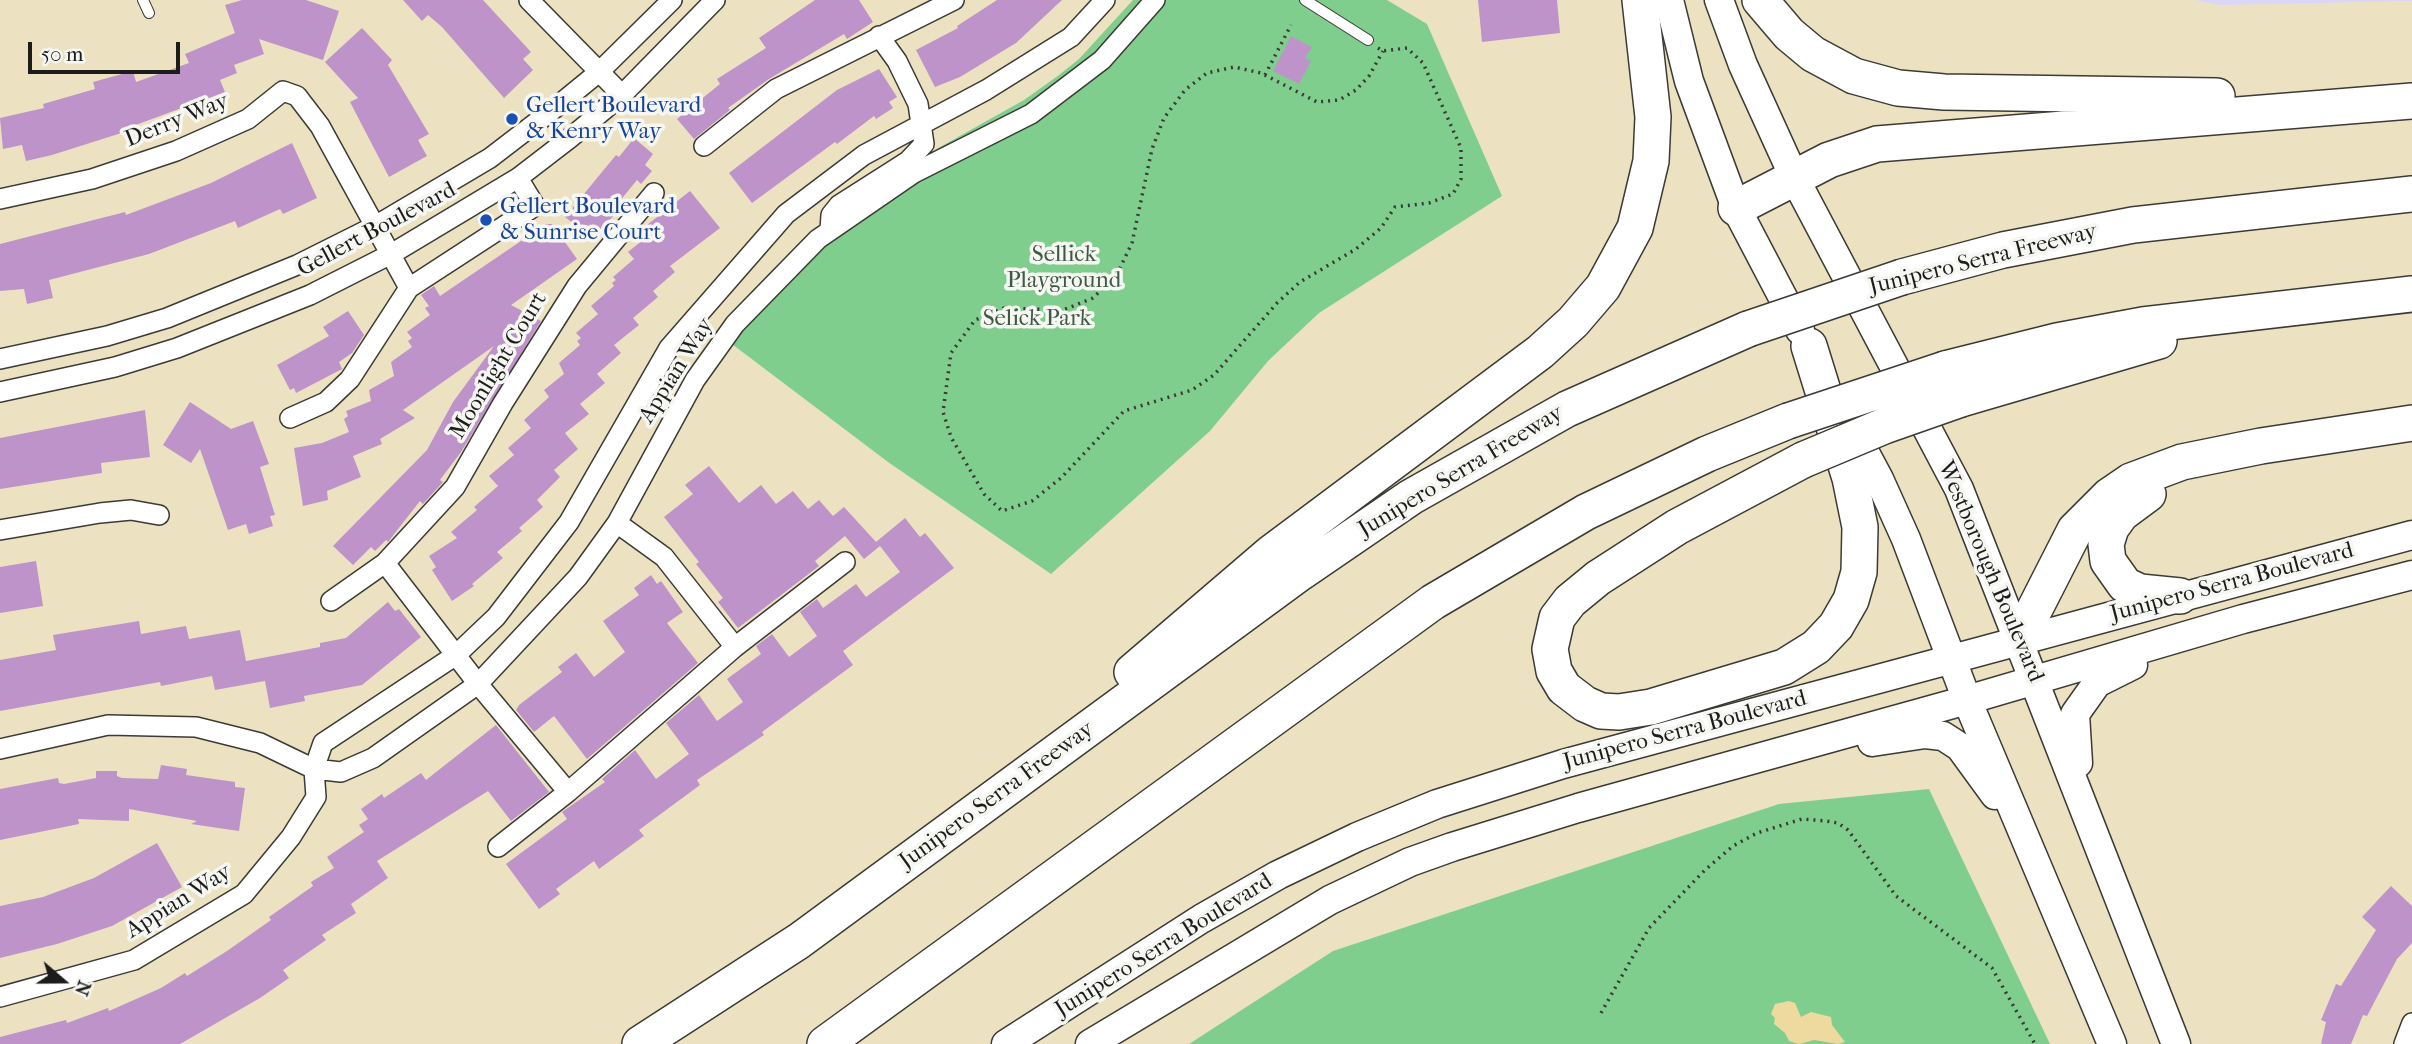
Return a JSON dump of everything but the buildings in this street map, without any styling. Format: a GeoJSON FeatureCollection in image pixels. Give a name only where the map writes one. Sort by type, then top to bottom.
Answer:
{"type":"FeatureCollection","features":[{"type":"Feature","properties":{"kind":"highway"},"geometry":{"type":"LineString","coordinates":[[978,810],[1224,590],[1500,383],[1558,337],[1590,305],[1627,247],[1642,206],[1651,161],[1653,117],[1640,0]]}},
{"type":"Feature","properties":{"kind":"highway"},"geometry":{"type":"LineString","coordinates":[[1760,0],[1777,22],[1813,54],[1854,76],[1898,88],[1957,93],[2259,96],[2288,110]]}},
{"type":"Feature","properties":{"kind":"highway"},"geometry":{"type":"LineString","coordinates":[[1736,208],[1845,153],[1896,141],[2412,101]]}},
{"type":"Feature","properties":{"kind":"highway","name":"Junipero Serra Freeway"},"geometry":{"type":"LineString","coordinates":[[640,1044],[772,960],[1291,579],[1411,497],[1488,452],[1606,390],[1748,329],[1902,277],[2003,250],[2133,225],[2412,194]]}},
{"type":"Feature","properties":{"kind":"highway"},"geometry":{"type":"LineString","coordinates":[[825,1044],[1332,673],[1452,590],[1616,497],[1696,459],[1788,421],[1945,369],[2101,332],[2276,307],[2412,294]]}},
{"type":"Feature","properties":{"kind":"highway"},"geometry":{"type":"LineString","coordinates":[[1809,346],[1850,478],[1860,527],[1859,572],[1850,600],[1836,626],[1816,647],[1784,667],[1651,707],[1619,712],[1601,710],[1577,700],[1564,688],[1554,671],[1550,649],[1557,618],[1570,601],[1598,578],[1677,527],[1803,460],[1884,426],[1961,399],[2276,307]]}},
{"type":"Feature","properties":{"kind":"highway"},"geometry":{"type":"LineString","coordinates":[[2019,640],[2075,530],[2109,496],[2155,470],[2261,446],[2412,423]]}},
{"type":"Feature","properties":{"kind":"highway"},"geometry":{"type":"LineString","coordinates":[[2180,596],[2140,592],[2125,585],[2108,561],[2106,544],[2111,528],[2121,514],[2163,485],[2206,463],[2261,446]]}},
{"type":"Feature","properties":{"kind":"main road"},"geometry":{"type":"LineString","coordinates":[[1669,0],[1689,81],[1736,208],[1879,479],[1967,700],[2112,1044]]}},
{"type":"Feature","properties":{"kind":"main road","name":"Westborough Boulevard"},"geometry":{"type":"LineString","coordinates":[[1720,0],[1743,65],[1794,177],[1959,489],[2176,1044]]}},
{"type":"Feature","properties":{"kind":"main road","name":"Junipero Serra Boulevard"},"geometry":{"type":"LineString","coordinates":[[1006,1044],[1240,897],[1317,855],[1397,820],[1552,767],[2180,596],[2412,536]]}},
{"type":"Feature","properties":{"kind":"main road","name":"Junipero Serra Boulevard"},"geometry":{"type":"LineString","coordinates":[[1090,1044],[1292,921],[1410,862],[1546,817],[1967,700],[2201,631],[2412,575]]}},
{"type":"Feature","properties":{"kind":"main road"},"geometry":{"type":"LineString","coordinates":[[2084,807],[2074,733],[2075,714],[2084,699],[2097,683],[2201,631]]}},
{"type":"Feature","properties":{"kind":"main road"},"geometry":{"type":"LineString","coordinates":[[1748,761],[1926,734],[1943,736],[1960,747],[2024,835]]}},
{"type":"Feature","properties":{"kind":"street"},"geometry":{"type":"LineString","coordinates":[[528,0],[622,95]]}},
{"type":"Feature","properties":{"kind":"street","name":"Gellert Boulevard"},"geometry":{"type":"LineString","coordinates":[[0,359],[95,338],[167,318],[297,265],[377,225],[490,158],[599,72],[672,0]]}},
{"type":"Feature","properties":{"kind":"street","name":"Gellert Boulevard"},"geometry":{"type":"LineString","coordinates":[[0,392],[115,367],[177,348],[310,295],[393,253],[518,178],[622,95],[715,0]]}},
{"type":"Feature","properties":{"kind":"street"},"geometry":{"type":"LineString","coordinates":[[704,146],[776,89],[954,0]]}},
{"type":"Feature","properties":{"kind":"street","name":"Appian Way"},"geometry":{"type":"LineString","coordinates":[[0,997],[134,960],[244,894],[291,837],[316,797],[314,769],[323,743],[456,655],[496,617],[569,522],[669,348],[786,214],[864,155],[1031,63],[1071,37],[1105,0]]}},
{"type":"Feature","properties":{"kind":"street","name":"Appian Way"},"geometry":{"type":"LineString","coordinates":[[314,769],[341,772],[373,758],[478,684],[578,577],[617,523],[695,380],[735,324],[818,239],[914,173],[1031,114],[1102,60],[1155,0]]}},
{"type":"Feature","properties":{"kind":"street"},"geometry":{"type":"LineString","coordinates":[[830,230],[831,215],[839,205],[915,155],[924,144],[922,124],[913,93],[897,61],[879,36]]}},
{"type":"Feature","properties":{"kind":"street","name":"Derry Way"},"geometry":{"type":"LineString","coordinates":[[0,199],[92,179],[176,151],[248,119],[283,91],[297,96],[320,126],[377,225]]}},
{"type":"Feature","properties":{"kind":"street"},"geometry":{"type":"LineString","coordinates":[[290,418],[326,402],[349,379],[409,288],[535,206],[518,178]]}},
{"type":"Feature","properties":{"kind":"street","name":"Moonlight Court"},"geometry":{"type":"LineString","coordinates":[[331,601],[385,563],[456,487],[503,403],[577,286],[654,193]]}},
{"type":"Feature","properties":{"kind":"street"},"geometry":{"type":"LineString","coordinates":[[377,225],[409,288]]}},
{"type":"Feature","properties":{"kind":"street"},"geometry":{"type":"LineString","coordinates":[[0,530],[131,510],[159,515]]}},
{"type":"Feature","properties":{"kind":"street"},"geometry":{"type":"LineString","coordinates":[[617,523],[664,557],[735,647]]}},
{"type":"Feature","properties":{"kind":"street"},"geometry":{"type":"LineString","coordinates":[[498,847],[568,792],[735,647],[845,562]]}},
{"type":"Feature","properties":{"kind":"street"},"geometry":{"type":"LineString","coordinates":[[385,563],[478,684],[568,792]]}},
{"type":"Feature","properties":{"kind":"street"},"geometry":{"type":"LineString","coordinates":[[0,749],[108,725],[196,727],[260,743],[314,769]]}},
{"type":"Feature","properties":{"kind":"street"},"geometry":{"type":"LineString","coordinates":[[2404,1044],[2412,1023]]}},
{"type":"Feature","properties":{"kind":"lane"},"geometry":{"type":"LineString","coordinates":[[143,0],[149,13]]}},
{"type":"Feature","properties":{"kind":"lane"},"geometry":{"type":"LineString","coordinates":[[1306,0],[1368,40]]}},
{"type":"Feature","properties":{"kind":"path"},"geometry":{"type":"LineString","coordinates":[[1265,75],[1291,25]]}},
{"type":"Feature","properties":{"kind":"path"},"geometry":{"type":"LineString","coordinates":[[1407,48],[1423,63],[1461,148],[1461,179],[1453,194],[1429,203],[1395,207],[1381,228],[1356,249],[1300,282],[1277,303],[1214,375],[1192,390],[1124,411],[1061,478],[1032,501],[1002,511],[984,494],[951,437],[943,412],[951,354],[975,320],[1004,308],[1063,310],[1093,298],[1117,274],[1132,243],[1152,149],[1164,118],[1185,90],[1207,73],[1234,66],[1265,75],[1317,102],[1339,100],[1356,90],[1369,76],[1383,51],[1407,48]]}},
{"type":"Feature","properties":{"kind":"path"},"geometry":{"type":"LineString","coordinates":[[1601,1013],[1649,928],[1706,870],[1733,846],[1757,833],[1802,819],[1838,823],[1848,830],[1896,896],[1992,968],[2018,1009],[2035,1044]]}},
{"type":"Feature","properties":{"kind":"shaded area"},"geometry":{"type":"Polygon","coordinates":[[[2195,0],[2412,0],[2412,1],[2220,5],[2195,0]]]}},
{"type":"Feature","properties":{"kind":"green space","name":"Selick Park"},"geometry":{"type":"Polygon","coordinates":[[[1133,0],[1387,0],[1427,24],[1502,196],[1319,313],[1268,361],[1210,431],[1051,574],[888,462],[716,332],[772,270],[818,228],[899,170],[1024,100],[1059,75],[1079,59],[1133,0]]]}},
{"type":"Feature","properties":{"kind":"green space"},"geometry":{"type":"Polygon","coordinates":[[[1929,789],[2050,1044],[1189,1044],[1333,951],[1779,804],[1929,789]]]}},
{"type":"Feature","properties":{"kind":"sand"},"geometry":{"type":"Polygon","coordinates":[[[1789,1001],[1795,1003],[1801,1017],[1811,1012],[1831,1017],[1832,1025],[1845,1042],[1838,1044],[1814,1040],[1799,1044],[1789,1041],[1785,1033],[1774,1024],[1775,1018],[1771,1014],[1775,1004],[1789,1001]]]}},
{"type":"Feature","properties":{"kind":"place","name":"Gellert Boulevard & Kenry Way"},"geometry":{"type":"Point","coordinates":[512,119]}},
{"type":"Feature","properties":{"kind":"place","name":"Gellert Boulevard & Sunrise Court"},"geometry":{"type":"Point","coordinates":[486,220]}},
{"type":"Feature","properties":{"kind":"park label","name":"Sellick Playground"},"geometry":{"type":"Point","coordinates":[1064,268]}}]}
